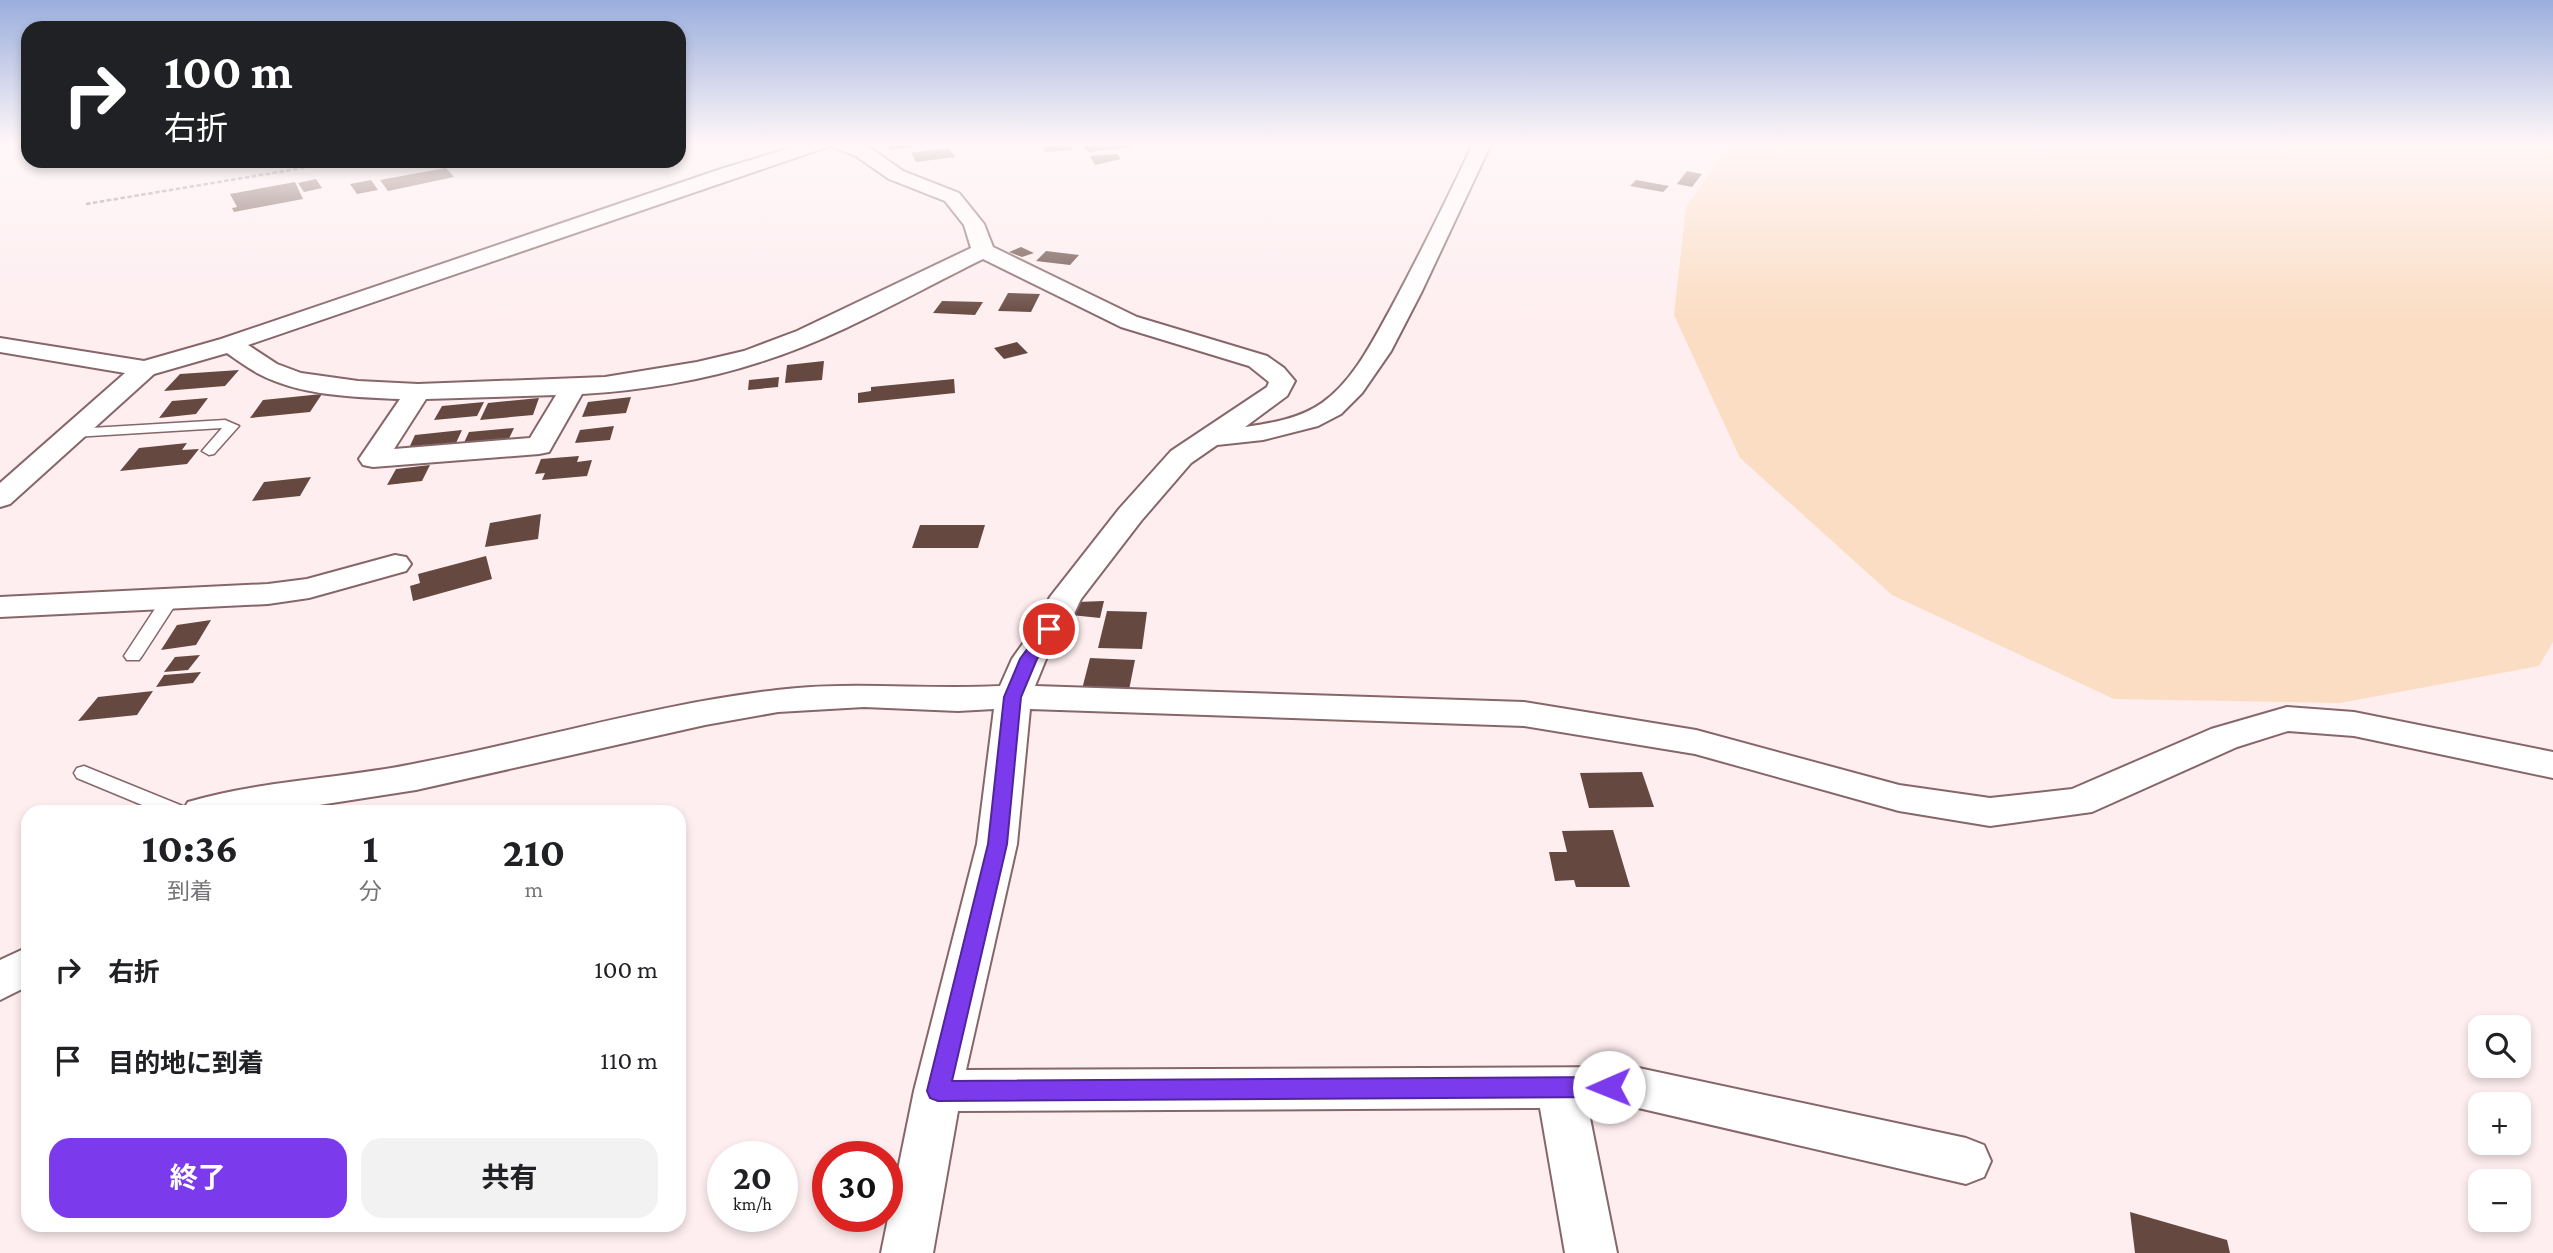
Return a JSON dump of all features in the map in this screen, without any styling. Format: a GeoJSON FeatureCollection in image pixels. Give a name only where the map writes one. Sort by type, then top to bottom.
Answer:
{"type":"FeatureCollection","features":[{"type":"Feature","properties":{"kind":"street"},"geometry":{"type":"LineString","coordinates":[[0,498],[145,369],[229,344],[643,202]]}},
{"type":"Feature","properties":{"kind":"street"},"geometry":{"type":"LineString","coordinates":[[907,1253],[938,1091],[997,844],[1013,697],[1029,659],[1066,597],[1130,515],[1181,457],[1278,391],[1282,382],[1275,373],[1237,353],[1129,322],[983,251],[974,224],[956,202]]}},
{"type":"Feature","properties":{"kind":"street"},"geometry":{"type":"LineString","coordinates":[[1210,439],[1243,435],[1312,418],[1333,408],[1363,376],[1437,244],[1456,202]]}},
{"type":"Feature","properties":{"kind":"street"},"geometry":{"type":"LineString","coordinates":[[229,344],[268,369],[296,380],[358,389],[418,392],[605,385],[697,370],[752,357],[806,336],[983,251]]}},
{"type":"Feature","properties":{"kind":"street"},"geometry":{"type":"LineString","coordinates":[[0,345],[145,369]]}},
{"type":"Feature","properties":{"kind":"street"},"geometry":{"type":"LineString","coordinates":[[418,392],[373,459],[539,446],[573,387]]}},
{"type":"Feature","properties":{"kind":"street"},"geometry":{"type":"LineString","coordinates":[[0,607],[268,594],[309,588],[395,564]]}},
{"type":"Feature","properties":{"kind":"street"},"geometry":{"type":"LineString","coordinates":[[231,805],[416,777],[705,713],[778,701],[864,696],[958,700],[1013,697],[1524,714],[1696,742],[1899,798],[1990,812],[2078,802],[2224,737],[2287,719],[2354,724],[2553,765]]}},
{"type":"Feature","properties":{"kind":"street"},"geometry":{"type":"LineString","coordinates":[[0,982],[21,968]]}},
{"type":"Feature","properties":{"kind":"street"},"geometry":{"type":"LineString","coordinates":[[938,1091],[1634,1087],[1966,1161]]}},
{"type":"Feature","properties":{"kind":"street"},"geometry":{"type":"LineString","coordinates":[[1560,1088],[1591,1253]]}},
{"type":"Feature","properties":{"kind":"lane"},"geometry":{"type":"LineString","coordinates":[[74,433],[225,424],[232,426],[209,450]]}},
{"type":"Feature","properties":{"kind":"lane"},"geometry":{"type":"LineString","coordinates":[[133,656],[170,599]]}},
{"type":"Feature","properties":{"kind":"lane"},"geometry":{"type":"LineString","coordinates":[[83,773],[161,805]]}},
{"type":"Feature","properties":{"kind":"path"},"geometry":{"type":"LineString","coordinates":[[86,204],[95,202]]}},
{"type":"Feature","properties":{"kind":"shaded area"},"geometry":{"type":"Polygon","coordinates":[[[1689,202],[2553,202],[2553,642],[2539,666],[2340,703],[2114,699],[1892,595],[1740,458],[1674,315],[1686,207],[1689,202]]]}},
{"type":"Feature","properties":{"kind":"building"},"geometry":{"type":"Polygon","coordinates":[[[235,202],[285,202],[234,212],[232,208],[237,207],[235,202]]]}},
{"type":"Feature","properties":{"kind":"building"},"geometry":{"type":"Polygon","coordinates":[[[1021,247],[1034,253],[1022,257],[1009,252],[1021,247]]]}},
{"type":"Feature","properties":{"kind":"building"},"geometry":{"type":"Polygon","coordinates":[[[1046,251],[1079,255],[1070,265],[1036,261],[1046,251]]]}},
{"type":"Feature","properties":{"kind":"building"},"geometry":{"type":"Polygon","coordinates":[[[1008,293],[1040,294],[1031,312],[998,311],[1008,293]]]}},
{"type":"Feature","properties":{"kind":"building"},"geometry":{"type":"Polygon","coordinates":[[[942,301],[983,302],[975,315],[933,313],[942,301]]]}},
{"type":"Feature","properties":{"kind":"building"},"geometry":{"type":"Polygon","coordinates":[[[1017,342],[1028,353],[1004,359],[994,348],[1017,342]]]}},
{"type":"Feature","properties":{"kind":"building"},"geometry":{"type":"Polygon","coordinates":[[[824,361],[822,380],[785,383],[787,365],[824,361]]]}},
{"type":"Feature","properties":{"kind":"building"},"geometry":{"type":"Polygon","coordinates":[[[239,370],[225,386],[164,391],[180,374],[239,370]]]}},
{"type":"Feature","properties":{"kind":"building"},"geometry":{"type":"Polygon","coordinates":[[[779,377],[778,387],[748,390],[749,380],[779,377]]]}},
{"type":"Feature","properties":{"kind":"building"},"geometry":{"type":"Polygon","coordinates":[[[954,379],[955,393],[858,403],[858,393],[871,391],[871,387],[954,379]]]}},
{"type":"Feature","properties":{"kind":"building"},"geometry":{"type":"Polygon","coordinates":[[[322,394],[310,412],[250,418],[263,400],[322,394]]]}},
{"type":"Feature","properties":{"kind":"building"},"geometry":{"type":"Polygon","coordinates":[[[631,397],[626,413],[582,417],[588,402],[631,397]]]}},
{"type":"Feature","properties":{"kind":"building"},"geometry":{"type":"Polygon","coordinates":[[[208,398],[196,414],[159,418],[172,401],[208,398]]]}},
{"type":"Feature","properties":{"kind":"building"},"geometry":{"type":"Polygon","coordinates":[[[539,398],[533,415],[480,420],[488,403],[539,398]]]}},
{"type":"Feature","properties":{"kind":"building"},"geometry":{"type":"Polygon","coordinates":[[[484,402],[477,416],[434,420],[442,406],[484,402]]]}},
{"type":"Feature","properties":{"kind":"building"},"geometry":{"type":"Polygon","coordinates":[[[614,426],[610,440],[575,443],[580,430],[614,426]]]}},
{"type":"Feature","properties":{"kind":"building"},"geometry":{"type":"Polygon","coordinates":[[[514,428],[507,443],[462,447],[469,432],[514,428]]]}},
{"type":"Feature","properties":{"kind":"building"},"geometry":{"type":"Polygon","coordinates":[[[462,430],[456,443],[409,448],[415,435],[462,430]]]}},
{"type":"Feature","properties":{"kind":"building"},"geometry":{"type":"Polygon","coordinates":[[[187,443],[182,450],[199,449],[187,464],[120,471],[139,448],[187,443]]]}},
{"type":"Feature","properties":{"kind":"building"},"geometry":{"type":"Polygon","coordinates":[[[579,456],[577,462],[592,460],[587,476],[542,480],[545,473],[535,474],[541,459],[579,456]]]}},
{"type":"Feature","properties":{"kind":"building"},"geometry":{"type":"Polygon","coordinates":[[[430,465],[422,481],[387,485],[396,469],[430,465]]]}},
{"type":"Feature","properties":{"kind":"building"},"geometry":{"type":"Polygon","coordinates":[[[311,477],[300,496],[252,501],[264,482],[311,477]]]}},
{"type":"Feature","properties":{"kind":"building"},"geometry":{"type":"Polygon","coordinates":[[[541,514],[538,539],[485,547],[490,523],[541,514]]]}},
{"type":"Feature","properties":{"kind":"building"},"geometry":{"type":"Polygon","coordinates":[[[920,525],[985,525],[978,548],[912,548],[920,525]]]}},
{"type":"Feature","properties":{"kind":"building"},"geometry":{"type":"Polygon","coordinates":[[[486,556],[492,579],[413,601],[410,586],[420,583],[418,574],[486,556]]]}},
{"type":"Feature","properties":{"kind":"building"},"geometry":{"type":"Polygon","coordinates":[[[1104,601],[1100,618],[1071,615],[1077,602],[1104,601]]]}},
{"type":"Feature","properties":{"kind":"building"},"geometry":{"type":"Polygon","coordinates":[[[1107,611],[1147,612],[1142,649],[1098,648],[1107,611]]]}},
{"type":"Feature","properties":{"kind":"building"},"geometry":{"type":"Polygon","coordinates":[[[211,620],[196,645],[161,650],[177,625],[211,620]]]}},
{"type":"Feature","properties":{"kind":"building"},"geometry":{"type":"Polygon","coordinates":[[[200,655],[188,670],[164,672],[175,657],[200,655]]]}},
{"type":"Feature","properties":{"kind":"building"},"geometry":{"type":"Polygon","coordinates":[[[1090,658],[1135,660],[1128,695],[1081,693],[1090,658]]]}},
{"type":"Feature","properties":{"kind":"building"},"geometry":{"type":"Polygon","coordinates":[[[201,672],[193,683],[156,687],[164,675],[201,672]]]}},
{"type":"Feature","properties":{"kind":"building"},"geometry":{"type":"Polygon","coordinates":[[[153,691],[137,715],[78,721],[98,697],[153,691]]]}},
{"type":"Feature","properties":{"kind":"building"},"geometry":{"type":"Polygon","coordinates":[[[1642,772],[1654,807],[1589,808],[1580,773],[1642,772]]]}},
{"type":"Feature","properties":{"kind":"building"},"geometry":{"type":"Polygon","coordinates":[[[1613,830],[1630,887],[1576,887],[1574,880],[1555,881],[1549,852],[1567,852],[1562,831],[1613,830]]]}},
{"type":"Feature","properties":{"kind":"building"},"geometry":{"type":"Polygon","coordinates":[[[2130,1212],[2227,1240],[2230,1253],[2135,1253],[2130,1212]]]}},
{"type":"Feature","properties":{"kind":"route"},"geometry":{"type":"LineString","coordinates":[[1049,629],[1029,659],[1013,697],[997,844],[938,1091],[1609,1087]]}}]}
